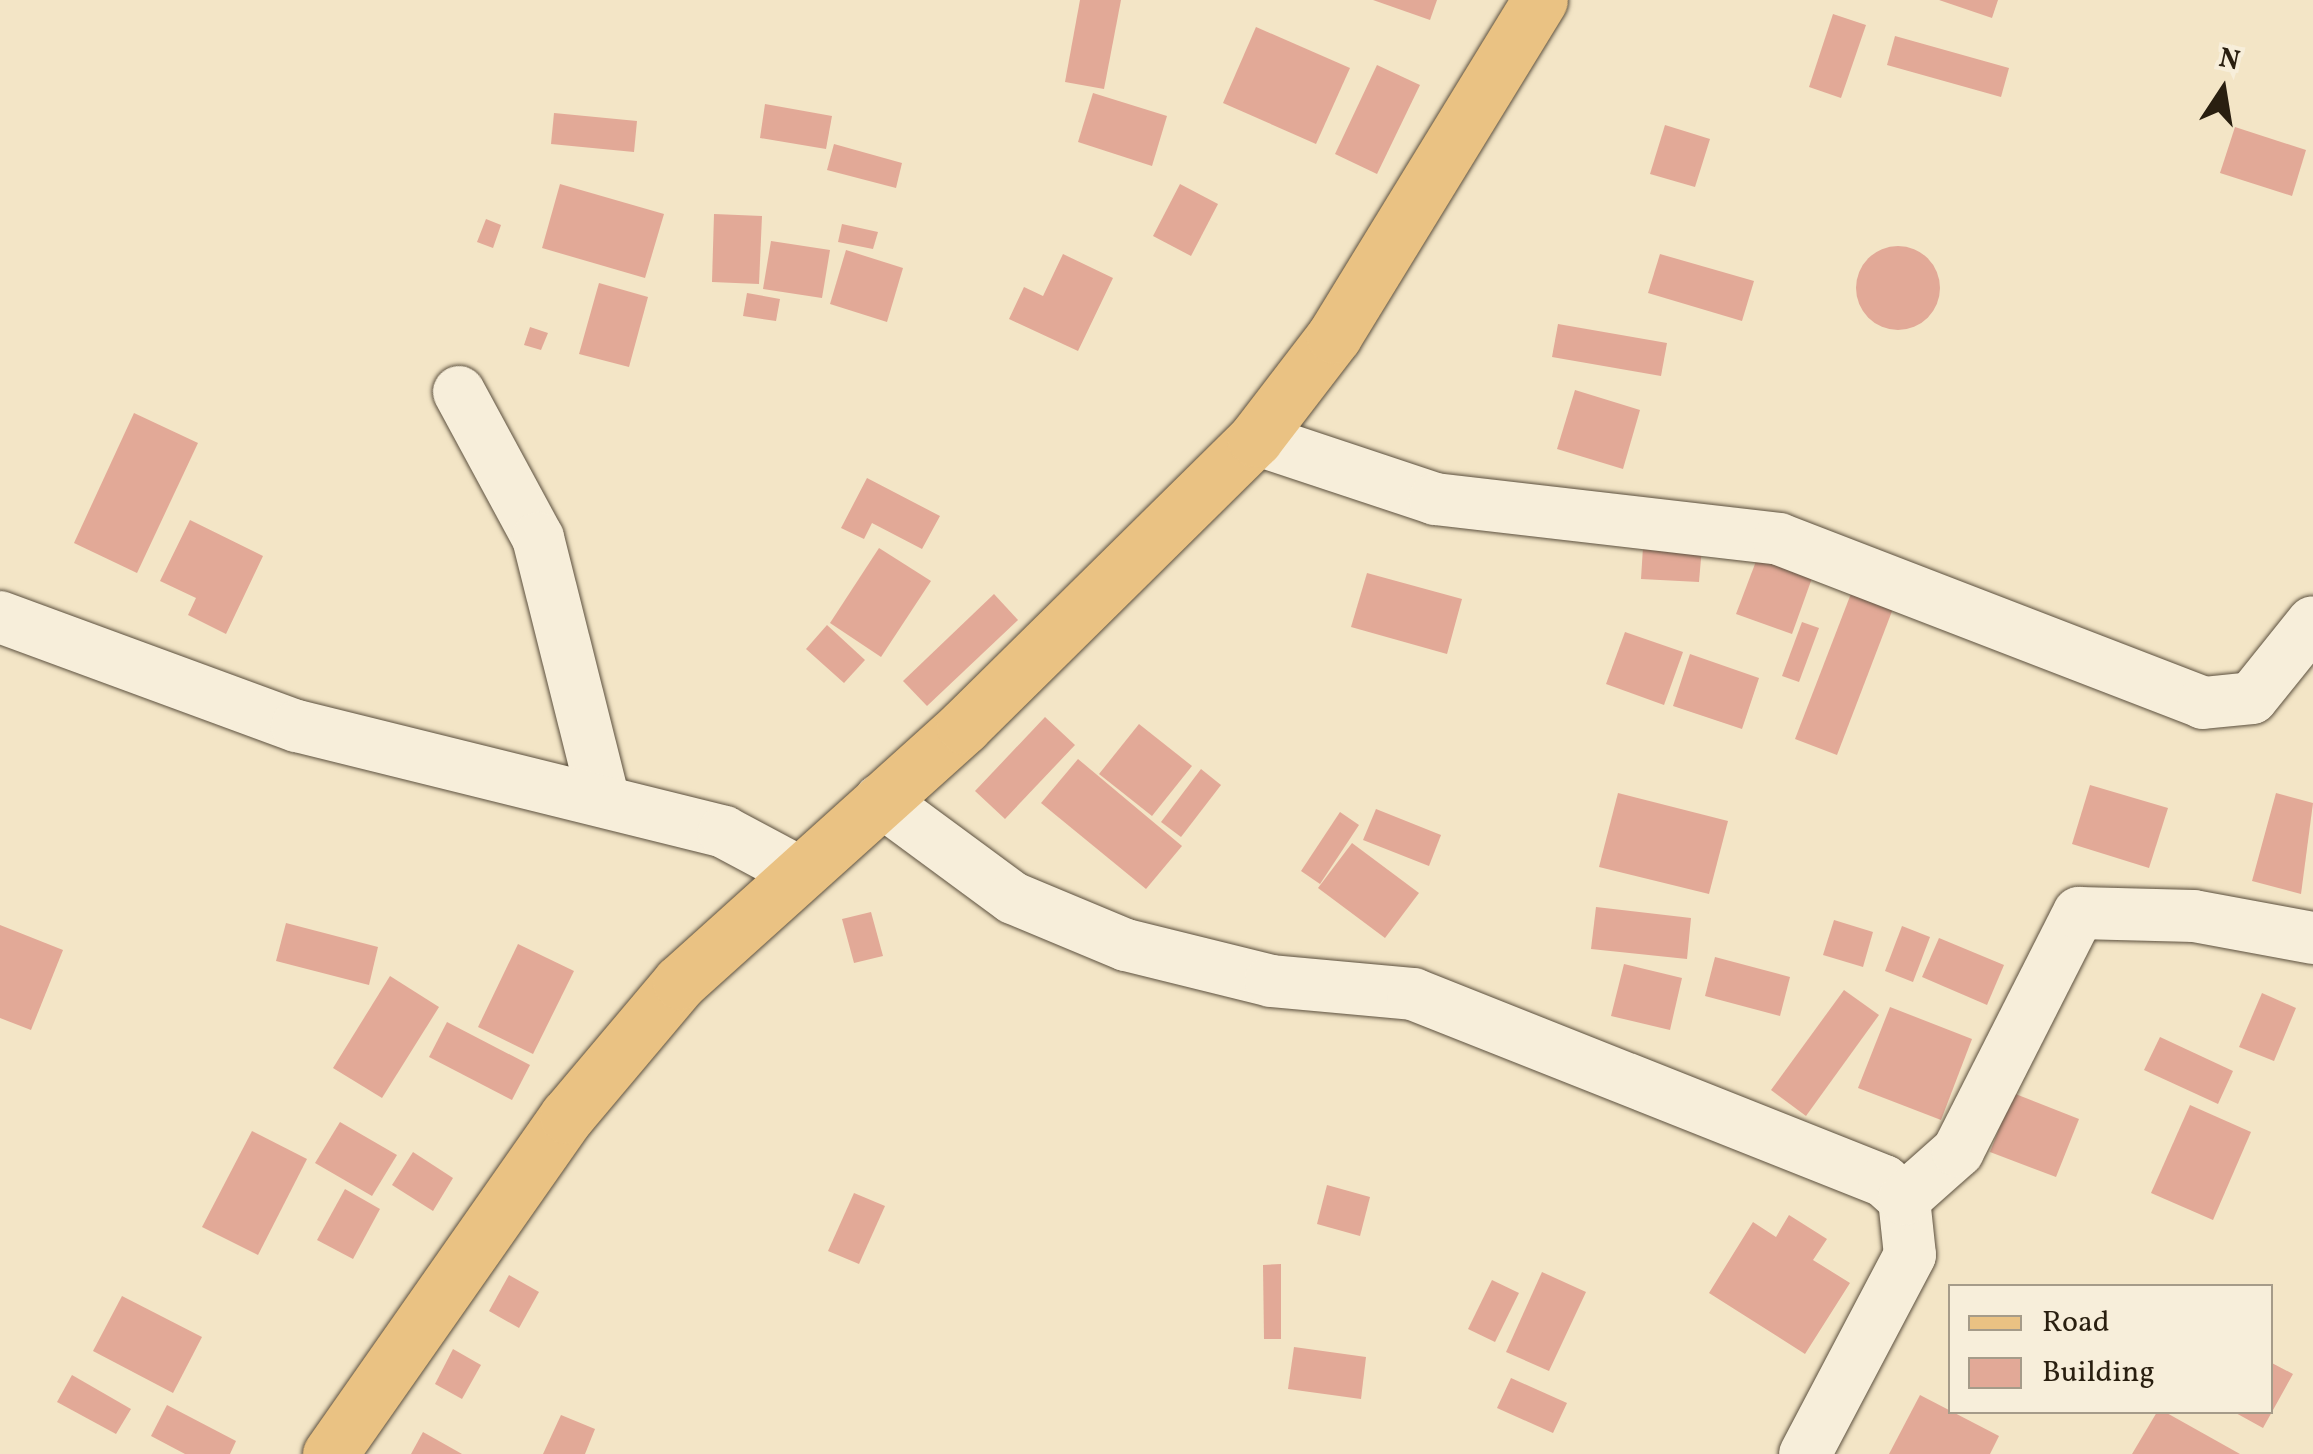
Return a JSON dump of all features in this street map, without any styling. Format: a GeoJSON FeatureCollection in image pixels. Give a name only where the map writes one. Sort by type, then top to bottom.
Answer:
{"type":"FeatureCollection","features":[{"type":"Feature","properties":{"kind":"main road"},"geometry":{"type":"LineString","coordinates":[[330,1454],[567,1116],[680,982],[880,800],[1255,440],[1334,336],[1540,0]]}},
{"type":"Feature","properties":{"kind":"street"},"geometry":{"type":"LineString","coordinates":[[459,392],[538,538],[604,800]]}},
{"type":"Feature","properties":{"kind":"street"},"geometry":{"type":"LineString","coordinates":[[1255,440],[1435,499],[1779,539],[2204,703],[2252,698],[2313,622]]}},
{"type":"Feature","properties":{"kind":"street"},"geometry":{"type":"LineString","coordinates":[[0,617],[297,726],[724,832],[800,872]]}},
{"type":"Feature","properties":{"kind":"street"},"geometry":{"type":"LineString","coordinates":[[880,800],[1013,898],[1126,945],[1271,981],[1413,994],[1884,1181],[1904,1199],[1910,1255],[1805,1454]]}},
{"type":"Feature","properties":{"kind":"street"},"geometry":{"type":"LineString","coordinates":[[1904,1199],[1958,1151],[2079,913],[2194,916],[2313,938]]}},
{"type":"Feature","properties":{"kind":"building"},"geometry":{"type":"Polygon","coordinates":[[[1080,0],[1121,0],[1104,89],[1065,82],[1080,0]]]}},
{"type":"Feature","properties":{"kind":"building"},"geometry":{"type":"Polygon","coordinates":[[[1373,0],[1437,0],[1430,20],[1373,0]]]}},
{"type":"Feature","properties":{"kind":"building"},"geometry":{"type":"Polygon","coordinates":[[[1939,0],[1998,0],[1992,18],[1939,0]]]}},
{"type":"Feature","properties":{"kind":"building"},"geometry":{"type":"Polygon","coordinates":[[[1833,14],[1866,25],[1841,98],[1809,87],[1833,14]]]}},
{"type":"Feature","properties":{"kind":"building"},"geometry":{"type":"Polygon","coordinates":[[[1256,27],[1350,68],[1316,144],[1223,103],[1256,27]]]}},
{"type":"Feature","properties":{"kind":"building"},"geometry":{"type":"Polygon","coordinates":[[[1895,36],[2009,68],[2001,97],[1887,65],[1895,36]]]}},
{"type":"Feature","properties":{"kind":"building"},"geometry":{"type":"Polygon","coordinates":[[[1377,65],[1420,85],[1377,174],[1335,154],[1377,65]]]}},
{"type":"Feature","properties":{"kind":"building"},"geometry":{"type":"Polygon","coordinates":[[[1093,93],[1167,116],[1152,166],[1078,142],[1093,93]]]}},
{"type":"Feature","properties":{"kind":"building"},"geometry":{"type":"Polygon","coordinates":[[[765,104],[832,116],[826,149],[760,138],[765,104]]]}},
{"type":"Feature","properties":{"kind":"building"},"geometry":{"type":"Polygon","coordinates":[[[554,113],[637,121],[634,152],[551,144],[554,113]]]}},
{"type":"Feature","properties":{"kind":"building"},"geometry":{"type":"Polygon","coordinates":[[[1665,125],[1710,139],[1695,187],[1650,174],[1665,125]]]}},
{"type":"Feature","properties":{"kind":"building"},"geometry":{"type":"Polygon","coordinates":[[[2235,127],[2306,150],[2292,196],[2220,173],[2235,127]]]}},
{"type":"Feature","properties":{"kind":"building"},"geometry":{"type":"Polygon","coordinates":[[[834,144],[902,163],[896,188],[827,170],[834,144]]]}},
{"type":"Feature","properties":{"kind":"building"},"geometry":{"type":"Polygon","coordinates":[[[560,184],[664,214],[645,278],[542,248],[560,184]]]}},
{"type":"Feature","properties":{"kind":"building"},"geometry":{"type":"Polygon","coordinates":[[[1180,184],[1218,204],[1191,256],[1153,236],[1180,184]]]}},
{"type":"Feature","properties":{"kind":"building"},"geometry":{"type":"Polygon","coordinates":[[[714,214],[762,216],[759,284],[712,282],[714,214]]]}},
{"type":"Feature","properties":{"kind":"building"},"geometry":{"type":"Polygon","coordinates":[[[486,219],[501,225],[493,248],[477,242],[486,219]]]}},
{"type":"Feature","properties":{"kind":"building"},"geometry":{"type":"Polygon","coordinates":[[[842,224],[878,232],[873,249],[838,242],[842,224]]]}},
{"type":"Feature","properties":{"kind":"building"},"geometry":{"type":"Polygon","coordinates":[[[771,241],[830,250],[822,298],[763,289],[771,241]]]}},
{"type":"Feature","properties":{"kind":"building"},"geometry":{"type":"Polygon","coordinates":[[[1890,246],[1906,246],[1922,253],[1933,264],[1940,288],[1937,304],[1928,318],[1906,330],[1890,330],[1874,323],[1863,312],[1856,296],[1856,280],[1863,264],[1874,253],[1890,246]]]}},
{"type":"Feature","properties":{"kind":"building"},"geometry":{"type":"Polygon","coordinates":[[[846,250],[903,268],[887,322],[830,304],[846,250]]]}},
{"type":"Feature","properties":{"kind":"building"},"geometry":{"type":"Polygon","coordinates":[[[1063,254],[1113,278],[1078,351],[1009,319],[1024,287],[1043,296],[1063,254]]]}},
{"type":"Feature","properties":{"kind":"building"},"geometry":{"type":"Polygon","coordinates":[[[1660,254],[1754,281],[1742,321],[1648,293],[1660,254]]]}},
{"type":"Feature","properties":{"kind":"building"},"geometry":{"type":"Polygon","coordinates":[[[599,283],[648,297],[629,367],[579,354],[599,283]]]}},
{"type":"Feature","properties":{"kind":"building"},"geometry":{"type":"Polygon","coordinates":[[[747,293],[780,299],[776,321],[743,316],[747,293]]]}},
{"type":"Feature","properties":{"kind":"building"},"geometry":{"type":"Polygon","coordinates":[[[1558,324],[1667,343],[1661,376],[1552,357],[1558,324]]]}},
{"type":"Feature","properties":{"kind":"building"},"geometry":{"type":"Polygon","coordinates":[[[530,327],[548,333],[541,350],[524,345],[530,327]]]}},
{"type":"Feature","properties":{"kind":"building"},"geometry":{"type":"Polygon","coordinates":[[[1575,390],[1640,410],[1623,469],[1557,449],[1575,390]]]}},
{"type":"Feature","properties":{"kind":"building"},"geometry":{"type":"Polygon","coordinates":[[[134,413],[198,443],[137,573],[74,543],[134,413]]]}},
{"type":"Feature","properties":{"kind":"building"},"geometry":{"type":"Polygon","coordinates":[[[867,478],[940,516],[922,549],[872,523],[864,539],[841,528],[867,478]]]}},
{"type":"Feature","properties":{"kind":"building"},"geometry":{"type":"Polygon","coordinates":[[[190,520],[263,556],[226,634],[188,615],[196,598],[160,581],[190,520]]]}},
{"type":"Feature","properties":{"kind":"building"},"geometry":{"type":"Polygon","coordinates":[[[1644,531],[1703,535],[1699,582],[1641,579],[1644,531]]]}},
{"type":"Feature","properties":{"kind":"building"},"geometry":{"type":"Polygon","coordinates":[[[879,548],[931,581],[881,657],[830,623],[879,548]]]}},
{"type":"Feature","properties":{"kind":"building"},"geometry":{"type":"Polygon","coordinates":[[[1761,548],[1816,567],[1792,634],[1736,614],[1761,548]]]}},
{"type":"Feature","properties":{"kind":"building"},"geometry":{"type":"Polygon","coordinates":[[[1367,573],[1462,599],[1447,654],[1351,627],[1367,573]]]}},
{"type":"Feature","properties":{"kind":"building"},"geometry":{"type":"Polygon","coordinates":[[[1852,591],[1894,606],[1837,755],[1795,739],[1852,591]]]}},
{"type":"Feature","properties":{"kind":"building"},"geometry":{"type":"Polygon","coordinates":[[[994,594],[1018,620],[927,706],[903,681],[994,594]]]}},
{"type":"Feature","properties":{"kind":"building"},"geometry":{"type":"Polygon","coordinates":[[[1802,622],[1819,628],[1799,682],[1782,676],[1802,622]]]}},
{"type":"Feature","properties":{"kind":"building"},"geometry":{"type":"Polygon","coordinates":[[[827,625],[865,660],[844,683],[806,649],[827,625]]]}},
{"type":"Feature","properties":{"kind":"building"},"geometry":{"type":"Polygon","coordinates":[[[1625,632],[1683,652],[1664,705],[1606,684],[1625,632]]]}},
{"type":"Feature","properties":{"kind":"building"},"geometry":{"type":"Polygon","coordinates":[[[1690,654],[1759,678],[1742,729],[1673,706],[1690,654]]]}},
{"type":"Feature","properties":{"kind":"building"},"geometry":{"type":"Polygon","coordinates":[[[1045,717],[1075,745],[1005,819],[975,791],[1045,717]]]}},
{"type":"Feature","properties":{"kind":"building"},"geometry":{"type":"Polygon","coordinates":[[[1139,724],[1192,766],[1152,816],[1099,774],[1139,724]]]}},
{"type":"Feature","properties":{"kind":"building"},"geometry":{"type":"Polygon","coordinates":[[[1078,759],[1182,846],[1146,889],[1041,803],[1078,759]]]}},
{"type":"Feature","properties":{"kind":"building"},"geometry":{"type":"Polygon","coordinates":[[[1201,769],[1221,785],[1181,837],[1161,822],[1201,769]]]}},
{"type":"Feature","properties":{"kind":"building"},"geometry":{"type":"Polygon","coordinates":[[[2090,785],[2168,808],[2149,868],[2072,844],[2090,785]]]}},
{"type":"Feature","properties":{"kind":"building"},"geometry":{"type":"Polygon","coordinates":[[[1618,793],[1728,821],[1709,894],[1599,867],[1618,793]]]}},
{"type":"Feature","properties":{"kind":"building"},"geometry":{"type":"Polygon","coordinates":[[[2276,793],[2313,803],[2301,894],[2252,881],[2276,793]]]}},
{"type":"Feature","properties":{"kind":"building"},"geometry":{"type":"Polygon","coordinates":[[[1376,809],[1441,835],[1429,866],[1363,840],[1376,809]]]}},
{"type":"Feature","properties":{"kind":"building"},"geometry":{"type":"Polygon","coordinates":[[[1340,812],[1359,825],[1320,884],[1301,871],[1340,812]]]}},
{"type":"Feature","properties":{"kind":"building"},"geometry":{"type":"Polygon","coordinates":[[[1352,843],[1419,893],[1385,938],[1318,888],[1352,843]]]}},
{"type":"Feature","properties":{"kind":"building"},"geometry":{"type":"Polygon","coordinates":[[[1596,907],[1691,918],[1687,959],[1591,949],[1596,907]]]}},
{"type":"Feature","properties":{"kind":"building"},"geometry":{"type":"Polygon","coordinates":[[[871,912],[883,956],[854,963],[842,919],[871,912]]]}},
{"type":"Feature","properties":{"kind":"building"},"geometry":{"type":"Polygon","coordinates":[[[1834,920],[1873,932],[1863,967],[1823,955],[1834,920]]]}},
{"type":"Feature","properties":{"kind":"building"},"geometry":{"type":"Polygon","coordinates":[[[286,923],[378,947],[369,985],[276,961],[286,923]]]}},
{"type":"Feature","properties":{"kind":"building"},"geometry":{"type":"Polygon","coordinates":[[[0,925],[63,950],[31,1030],[0,1018],[0,925]]]}},
{"type":"Feature","properties":{"kind":"building"},"geometry":{"type":"Polygon","coordinates":[[[1902,926],[1930,937],[1913,982],[1885,971],[1902,926]]]}},
{"type":"Feature","properties":{"kind":"building"},"geometry":{"type":"Polygon","coordinates":[[[1939,938],[2004,965],[1987,1005],[1922,977],[1939,938]]]}},
{"type":"Feature","properties":{"kind":"building"},"geometry":{"type":"Polygon","coordinates":[[[518,944],[574,971],[533,1054],[478,1027],[518,944]]]}},
{"type":"Feature","properties":{"kind":"building"},"geometry":{"type":"Polygon","coordinates":[[[1715,957],[1790,977],[1780,1016],[1705,996],[1715,957]]]}},
{"type":"Feature","properties":{"kind":"building"},"geometry":{"type":"Polygon","coordinates":[[[1624,964],[1682,978],[1670,1030],[1611,1016],[1624,964]]]}},
{"type":"Feature","properties":{"kind":"building"},"geometry":{"type":"Polygon","coordinates":[[[390,976],[439,1007],[382,1098],[333,1068],[390,976]]]}},
{"type":"Feature","properties":{"kind":"building"},"geometry":{"type":"Polygon","coordinates":[[[1844,990],[1879,1015],[1806,1116],[1771,1090],[1844,990]]]}},
{"type":"Feature","properties":{"kind":"building"},"geometry":{"type":"Polygon","coordinates":[[[2262,993],[2296,1008],[2274,1061],[2239,1047],[2262,993]]]}},
{"type":"Feature","properties":{"kind":"building"},"geometry":{"type":"Polygon","coordinates":[[[1890,1007],[1972,1039],[1941,1120],[1858,1088],[1890,1007]]]}},
{"type":"Feature","properties":{"kind":"building"},"geometry":{"type":"Polygon","coordinates":[[[447,1022],[530,1065],[512,1100],[429,1057],[447,1022]]]}},
{"type":"Feature","properties":{"kind":"building"},"geometry":{"type":"Polygon","coordinates":[[[2160,1037],[2233,1071],[2218,1104],[2144,1070],[2160,1037]]]}},
{"type":"Feature","properties":{"kind":"building"},"geometry":{"type":"Polygon","coordinates":[[[2013,1093],[2079,1119],[2056,1177],[1990,1152],[2013,1093]]]}},
{"type":"Feature","properties":{"kind":"building"},"geometry":{"type":"Polygon","coordinates":[[[2190,1105],[2251,1132],[2213,1220],[2151,1193],[2190,1105]]]}},
{"type":"Feature","properties":{"kind":"building"},"geometry":{"type":"Polygon","coordinates":[[[340,1122],[397,1155],[372,1196],[315,1163],[340,1122]]]}},
{"type":"Feature","properties":{"kind":"building"},"geometry":{"type":"Polygon","coordinates":[[[252,1131],[307,1159],[258,1255],[202,1227],[252,1131]]]}},
{"type":"Feature","properties":{"kind":"building"},"geometry":{"type":"Polygon","coordinates":[[[413,1152],[453,1178],[433,1211],[392,1185],[413,1152]]]}},
{"type":"Feature","properties":{"kind":"building"},"geometry":{"type":"Polygon","coordinates":[[[1327,1185],[1370,1197],[1360,1236],[1317,1224],[1327,1185]]]}},
{"type":"Feature","properties":{"kind":"building"},"geometry":{"type":"Polygon","coordinates":[[[345,1189],[380,1209],[353,1259],[317,1240],[345,1189]]]}},
{"type":"Feature","properties":{"kind":"building"},"geometry":{"type":"Polygon","coordinates":[[[854,1193],[885,1206],[859,1264],[828,1251],[854,1193]]]}},
{"type":"Feature","properties":{"kind":"building"},"geometry":{"type":"Polygon","coordinates":[[[1789,1215],[1827,1239],[1813,1260],[1850,1283],[1805,1354],[1709,1293],[1753,1222],[1776,1237],[1789,1215]]]}},
{"type":"Feature","properties":{"kind":"building"},"geometry":{"type":"Polygon","coordinates":[[[1281,1264],[1281,1339],[1264,1339],[1263,1265],[1281,1264]]]}},
{"type":"Feature","properties":{"kind":"building"},"geometry":{"type":"Polygon","coordinates":[[[1542,1272],[1586,1292],[1549,1371],[1506,1352],[1542,1272]]]}},
{"type":"Feature","properties":{"kind":"building"},"geometry":{"type":"Polygon","coordinates":[[[509,1275],[539,1292],[519,1328],[489,1311],[509,1275]]]}},
{"type":"Feature","properties":{"kind":"building"},"geometry":{"type":"Polygon","coordinates":[[[1492,1280],[1519,1293],[1495,1342],[1468,1329],[1492,1280]]]}},
{"type":"Feature","properties":{"kind":"building"},"geometry":{"type":"Polygon","coordinates":[[[122,1296],[202,1337],[173,1393],[93,1351],[122,1296]]]}},
{"type":"Feature","properties":{"kind":"building"},"geometry":{"type":"Polygon","coordinates":[[[1294,1347],[1366,1357],[1361,1399],[1288,1389],[1294,1347]]]}},
{"type":"Feature","properties":{"kind":"building"},"geometry":{"type":"Polygon","coordinates":[[[453,1349],[481,1365],[462,1399],[435,1384],[453,1349]]]}},
{"type":"Feature","properties":{"kind":"building"},"geometry":{"type":"Polygon","coordinates":[[[2273,1364],[2293,1374],[2273,1410],[2273,1364]]]}},
{"type":"Feature","properties":{"kind":"building"},"geometry":{"type":"Polygon","coordinates":[[[72,1375],[131,1409],[116,1434],[57,1402],[72,1375]]]}},
{"type":"Feature","properties":{"kind":"building"},"geometry":{"type":"Polygon","coordinates":[[[1511,1378],[1567,1403],[1553,1433],[1497,1408],[1511,1378]]]}},
{"type":"Feature","properties":{"kind":"building"},"geometry":{"type":"Polygon","coordinates":[[[1920,1395],[1948,1410],[1948,1414],[1957,1414],[1999,1436],[1990,1454],[1889,1454],[1920,1395]]]}},
{"type":"Feature","properties":{"kind":"building"},"geometry":{"type":"Polygon","coordinates":[[[167,1405],[236,1441],[230,1454],[185,1454],[151,1436],[167,1405]]]}},
{"type":"Feature","properties":{"kind":"building"},"geometry":{"type":"Polygon","coordinates":[[[2156,1414],[2169,1414],[2240,1454],[2132,1454],[2156,1414]]]}},
{"type":"Feature","properties":{"kind":"building"},"geometry":{"type":"Polygon","coordinates":[[[2238,1414],[2271,1414],[2263,1428],[2238,1414]]]}},
{"type":"Feature","properties":{"kind":"building"},"geometry":{"type":"Polygon","coordinates":[[[561,1415],[595,1429],[585,1454],[543,1454],[561,1415]]]}},
{"type":"Feature","properties":{"kind":"building"},"geometry":{"type":"Polygon","coordinates":[[[423,1432],[462,1454],[411,1454],[423,1432]]]}}]}
